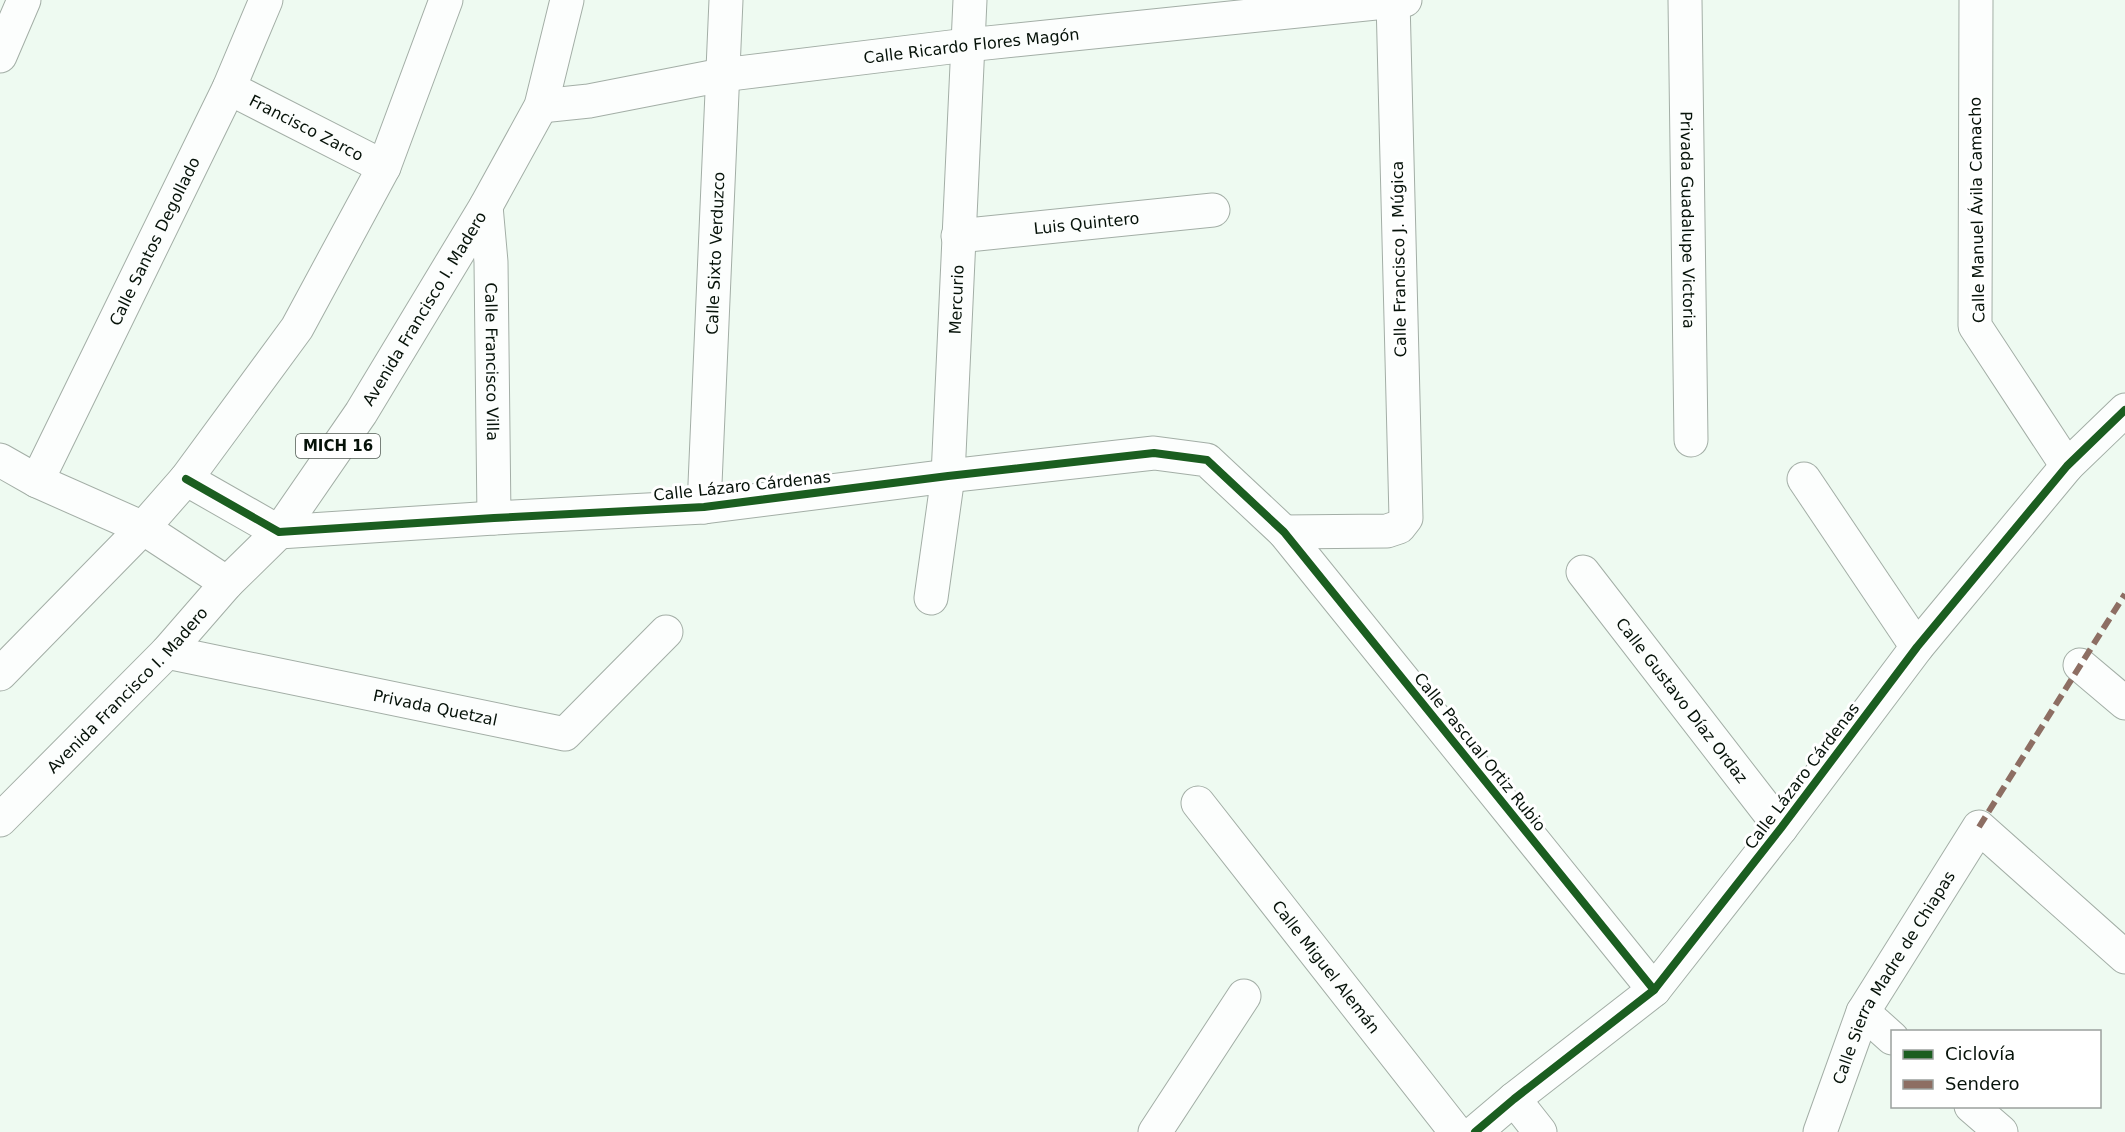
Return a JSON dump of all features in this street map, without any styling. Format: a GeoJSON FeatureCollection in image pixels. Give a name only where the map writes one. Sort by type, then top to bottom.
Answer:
{"type":"FeatureCollection","features":[{"type":"Feature","properties":{"kind":"street"},"geometry":{"type":"LineString","coordinates":[[0,56],[24,0]]}},
{"type":"Feature","properties":{"kind":"street","name":"Calle Santos Degollado"},"geometry":{"type":"LineString","coordinates":[[37,481],[229,88],[266,0]]}},
{"type":"Feature","properties":{"kind":"street"},"geometry":{"type":"LineString","coordinates":[[0,674],[142,528],[186,479],[297,328],[384,167],[446,0]]}},
{"type":"Feature","properties":{"kind":"street","name":"Avenida Francisco I. Madero"},"geometry":{"type":"LineString","coordinates":[[0,820],[167,652],[227,583],[279,532],[361,413],[486,206],[540,106],[567,0]]}},
{"type":"Feature","properties":{"kind":"street","name":"Calle Sixto Verduzco"},"geometry":{"type":"LineString","coordinates":[[704,507],[726,0]]}},
{"type":"Feature","properties":{"kind":"street","name":"Mercurio"},"geometry":{"type":"LineString","coordinates":[[931,598],[948,476],[970,0]]}},
{"type":"Feature","properties":{"kind":"street","name":"Privada Guadalupe Victoria"},"geometry":{"type":"LineString","coordinates":[[1685,0],[1691,440]]}},
{"type":"Feature","properties":{"kind":"street","name":"Calle Manuel Ávila Camacho"},"geometry":{"type":"LineString","coordinates":[[1976,0],[1975,326],[2067,466]]}},
{"type":"Feature","properties":{"kind":"street","name":"Calle Ricardo Flores Magón"},"geometry":{"type":"LineString","coordinates":[[540,106],[589,101],[722,75],[967,45],[1397,1]]}},
{"type":"Feature","properties":{"kind":"street","name":"Calle Francisco J. Múgica"},"geometry":{"type":"LineString","coordinates":[[1284,532],[1387,531],[1399,527],[1406,518],[1397,1]]}},
{"type":"Feature","properties":{"kind":"street","name":"Francisco Zarco"},"geometry":{"type":"LineString","coordinates":[[229,88],[384,167]]}},
{"type":"Feature","properties":{"kind":"street","name":"Calle Francisco Villa"},"geometry":{"type":"LineString","coordinates":[[486,206],[490,262],[494,518]]}},
{"type":"Feature","properties":{"kind":"street","name":"Luis Quintero"},"geometry":{"type":"LineString","coordinates":[[958,236],[1214,210]]}},
{"type":"Feature","properties":{"kind":"street","name":"Calle Lázaro Cárdenas"},"geometry":{"type":"LineString","coordinates":[[1475,1132],[1654,990],[1781,828],[1917,647],[2067,466],[2125,410]]}},
{"type":"Feature","properties":{"kind":"street","name":"Calle Lázaro Cárdenas"},"geometry":{"type":"LineString","coordinates":[[279,532],[704,507],[1154,453],[1207,460],[1284,532]]}},
{"type":"Feature","properties":{"kind":"street"},"geometry":{"type":"LineString","coordinates":[[0,460],[37,481],[142,528],[227,583]]}},
{"type":"Feature","properties":{"kind":"street"},"geometry":{"type":"LineString","coordinates":[[1804,478],[1917,647]]}},
{"type":"Feature","properties":{"kind":"street"},"geometry":{"type":"LineString","coordinates":[[186,479],[279,532]]}},
{"type":"Feature","properties":{"kind":"street","name":"Calle Pascual Ortiz Rubio"},"geometry":{"type":"LineString","coordinates":[[1284,532],[1654,990]]}},
{"type":"Feature","properties":{"kind":"street","name":"Calle Gustavo Díaz Ordaz"},"geometry":{"type":"LineString","coordinates":[[1583,572],[1781,828]]}},
{"type":"Feature","properties":{"kind":"street","name":"Privada Quetzal"},"geometry":{"type":"LineString","coordinates":[[167,652],[565,734],[666,632]]}},
{"type":"Feature","properties":{"kind":"street"},"geometry":{"type":"LineString","coordinates":[[2080,665],[2125,703]]}},
{"type":"Feature","properties":{"kind":"street","name":"Calle Miguel Alemán"},"geometry":{"type":"LineString","coordinates":[[1198,803],[1456,1132]]}},
{"type":"Feature","properties":{"kind":"street","name":"Calle Sierra Madre de Chiapas"},"geometry":{"type":"LineString","coordinates":[[1820,1132],[1863,1012],[1979,827],[2125,957]]}},
{"type":"Feature","properties":{"kind":"street"},"geometry":{"type":"LineString","coordinates":[[1155,1132],[1244,996]]}},
{"type":"Feature","properties":{"kind":"street"},"geometry":{"type":"LineString","coordinates":[[1863,1012],[1891,1036]]}},
{"type":"Feature","properties":{"kind":"street"},"geometry":{"type":"LineString","coordinates":[[1514,1099],[1539,1132]]}},
{"type":"Feature","properties":{"kind":"street"},"geometry":{"type":"LineString","coordinates":[[1972,1108],[2001,1132]]}},
{"type":"Feature","properties":{"kind":"marked path"},"geometry":{"type":"LineString","coordinates":[[1979,827],[2125,594]]}},
{"type":"Feature","properties":{"kind":"cycle path"},"geometry":{"type":"LineString","coordinates":[[1475,1132],[1654,990],[1781,828],[1917,647],[2067,466],[2125,410]]}},
{"type":"Feature","properties":{"kind":"cycle path"},"geometry":{"type":"LineString","coordinates":[[186,479],[279,532],[704,507],[1154,453],[1207,460],[1284,532],[1654,990]]}}]}
